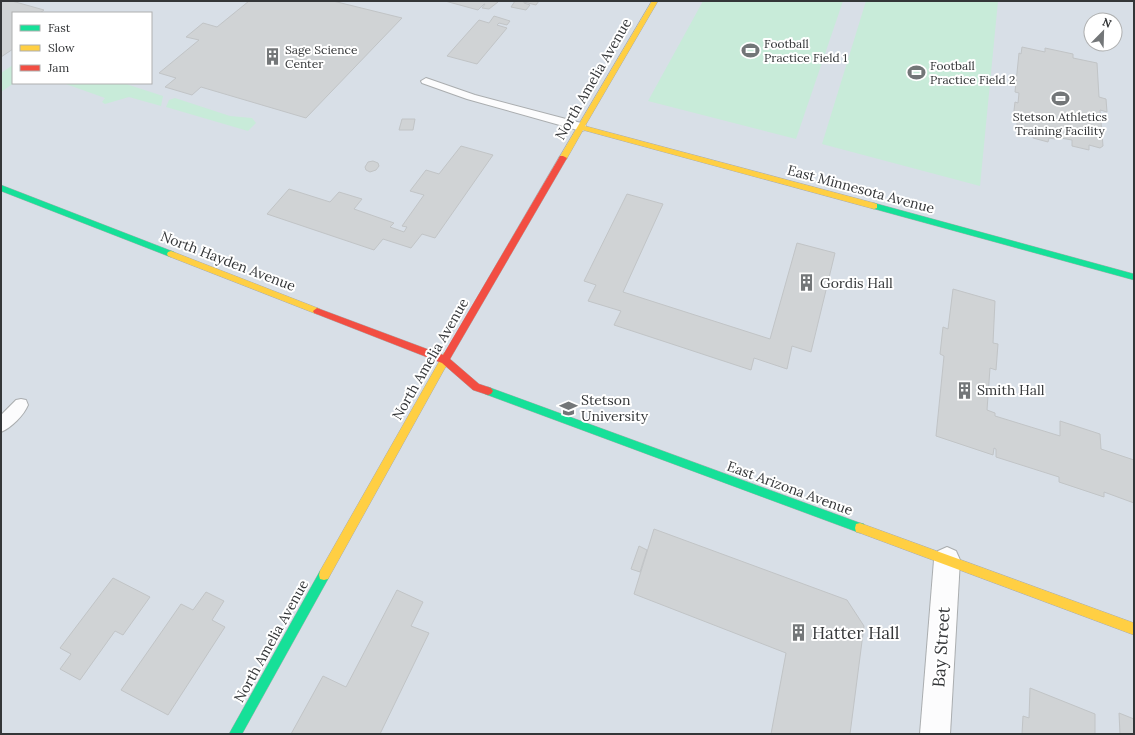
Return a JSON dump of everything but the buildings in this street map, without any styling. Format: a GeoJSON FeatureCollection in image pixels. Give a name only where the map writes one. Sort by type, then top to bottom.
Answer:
{"type":"FeatureCollection","features":[{"type":"Feature","properties":{"kind":"street","name":"North Amelia Avenue"},"geometry":{"type":"LineString","coordinates":[[235,734],[445,360],[655,1]]}},
{"type":"Feature","properties":{"kind":"street","name":"East Minnesota Avenue"},"geometry":{"type":"LineString","coordinates":[[581,127],[1134,277]]}},
{"type":"Feature","properties":{"kind":"street","name":"North Hayden Avenue"},"geometry":{"type":"LineString","coordinates":[[1,188],[445,360]]}},
{"type":"Feature","properties":{"kind":"street","name":"East Arizona Avenue"},"geometry":{"type":"LineString","coordinates":[[445,360],[476,387],[1134,629]]}},
{"type":"Feature","properties":{"kind":"street","name":"Bay Street"},"geometry":{"type":"LineString","coordinates":[[935,734],[947,560]]}},
{"type":"Feature","properties":{"kind":"lane"},"geometry":{"type":"LineString","coordinates":[[426,81],[471,97],[581,127]]}},
{"type":"Feature","properties":{"kind":"lane"},"geometry":{"type":"LineString","coordinates":[[1,425],[21,405]]}},
{"type":"Feature","properties":{"kind":"shaded area","name":"Stetson University"},"geometry":{"type":"Polygon","coordinates":[[[1,1],[1134,1],[1134,734],[1,734],[1,1]]]}},
{"type":"Feature","properties":{"kind":"green space","name":"Football Practice Field 1"},"geometry":{"type":"Polygon","coordinates":[[[703,1],[843,1],[796,139],[648,101],[703,1]]]}},
{"type":"Feature","properties":{"kind":"green space","name":"Football Practice Field 2"},"geometry":{"type":"Polygon","coordinates":[[[866,1],[998,1],[980,186],[822,144],[866,1]]]}},
{"type":"Feature","properties":{"kind":"green space"},"geometry":{"type":"Polygon","coordinates":[[[12,66],[13,84],[1,92],[1,73],[12,66]]]}},
{"type":"Feature","properties":{"kind":"green space"},"geometry":{"type":"Polygon","coordinates":[[[66,84],[126,84],[163,96],[161,106],[129,97],[105,104],[102,102],[105,98],[66,84]]]}},
{"type":"Feature","properties":{"kind":"green space"},"geometry":{"type":"Polygon","coordinates":[[[175,98],[230,116],[252,118],[256,123],[248,131],[166,107],[169,100],[175,98]]]}},
{"type":"Feature","properties":{"kind":"traffic: fast"},"geometry":{"type":"LineString","coordinates":[[1,188],[171,254]]}},
{"type":"Feature","properties":{"kind":"traffic: fast"},"geometry":{"type":"LineString","coordinates":[[874,206],[1134,277]]}},
{"type":"Feature","properties":{"kind":"traffic: fast"},"geometry":{"type":"LineString","coordinates":[[488,391],[860,528]]}},
{"type":"Feature","properties":{"kind":"traffic: fast"},"geometry":{"type":"LineString","coordinates":[[235,734],[324,575]]}},
{"type":"Feature","properties":{"kind":"traffic: slow"},"geometry":{"type":"LineString","coordinates":[[563,158],[655,1]]}},
{"type":"Feature","properties":{"kind":"traffic: slow"},"geometry":{"type":"LineString","coordinates":[[581,127],[874,206]]}},
{"type":"Feature","properties":{"kind":"traffic: slow"},"geometry":{"type":"LineString","coordinates":[[171,254],[317,311]]}},
{"type":"Feature","properties":{"kind":"traffic: slow"},"geometry":{"type":"LineString","coordinates":[[324,575],[447,356]]}},
{"type":"Feature","properties":{"kind":"traffic: slow"},"geometry":{"type":"LineString","coordinates":[[860,528],[1134,629]]}},
{"type":"Feature","properties":{"kind":"traffic: jam"},"geometry":{"type":"LineString","coordinates":[[447,356],[563,158]]}},
{"type":"Feature","properties":{"kind":"traffic: jam"},"geometry":{"type":"LineString","coordinates":[[317,311],[445,360],[476,387],[488,391]]}},
{"type":"Feature","properties":{"kind":"place","name":"Football Practice Field 1"},"geometry":{"type":"Point","coordinates":[751,51]}},
{"type":"Feature","properties":{"kind":"place","name":"Sage Science Center"},"geometry":{"type":"Point","coordinates":[272,57]}},
{"type":"Feature","properties":{"kind":"place","name":"Football Practice Field 2"},"geometry":{"type":"Point","coordinates":[917,73]}},
{"type":"Feature","properties":{"kind":"place","name":"Stetson Athletics Training Facility"},"geometry":{"type":"Point","coordinates":[1060,98]}},
{"type":"Feature","properties":{"kind":"place","name":"Gordis Hall"},"geometry":{"type":"Point","coordinates":[807,283]}},
{"type":"Feature","properties":{"kind":"place","name":"Smith Hall"},"geometry":{"type":"Point","coordinates":[964,390]}},
{"type":"Feature","properties":{"kind":"place","name":"Stetson University"},"geometry":{"type":"Point","coordinates":[568,408]}},
{"type":"Feature","properties":{"kind":"place","name":"Hatter Hall"},"geometry":{"type":"Point","coordinates":[799,633]}}]}
